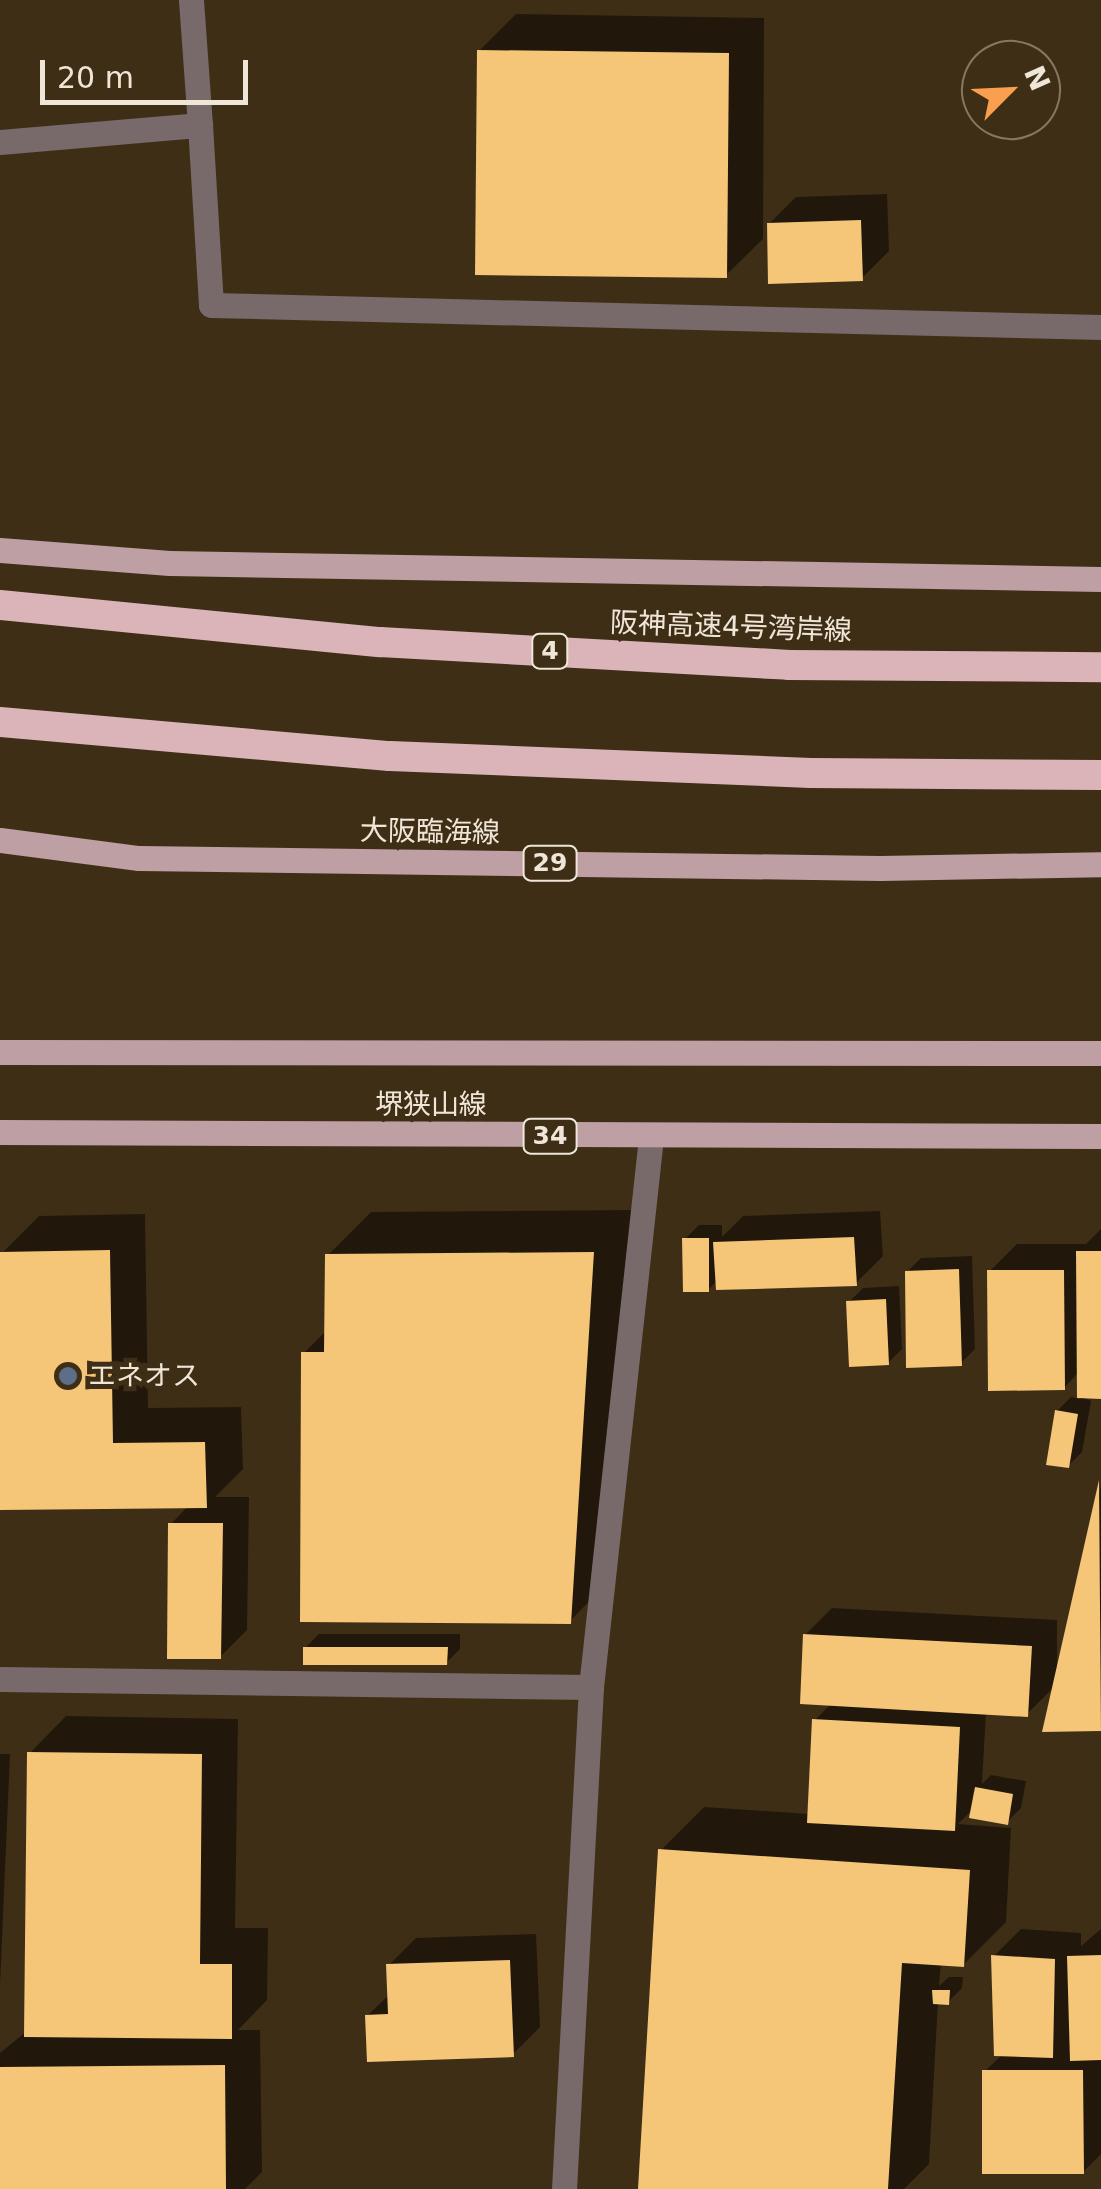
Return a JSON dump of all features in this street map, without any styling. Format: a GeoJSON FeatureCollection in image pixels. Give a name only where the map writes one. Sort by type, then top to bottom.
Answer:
{"type":"FeatureCollection","features":[{"type":"Feature","properties":{"kind":"highway","name":"阪神高速4号湾岸線"},"geometry":{"type":"LineString","coordinates":[[0,605],[380,642],[788,665],[1101,667]]}},
{"type":"Feature","properties":{"kind":"highway"},"geometry":{"type":"LineString","coordinates":[[0,722],[390,756],[811,773],[1101,775]]}},
{"type":"Feature","properties":{"kind":"main road"},"geometry":{"type":"LineString","coordinates":[[0,550],[170,563],[1101,579]]}},
{"type":"Feature","properties":{"kind":"main road","name":"大阪臨海線"},"geometry":{"type":"LineString","coordinates":[[0,840],[139,858],[880,868],[1101,864]]}},
{"type":"Feature","properties":{"kind":"main road","name":"堺狭山線"},"geometry":{"type":"LineString","coordinates":[[0,1052],[1101,1053]]}},
{"type":"Feature","properties":{"kind":"main road","name":"堺狭山線"},"geometry":{"type":"LineString","coordinates":[[0,1132],[1101,1136]]}},
{"type":"Feature","properties":{"kind":"street"},"geometry":{"type":"LineString","coordinates":[[191,0],[211,304],[1101,327]]}},
{"type":"Feature","properties":{"kind":"street"},"geometry":{"type":"LineString","coordinates":[[0,142],[200,125]]}},
{"type":"Feature","properties":{"kind":"street"},"geometry":{"type":"LineString","coordinates":[[564,2189],[591,1687],[651,1137]]}},
{"type":"Feature","properties":{"kind":"street"},"geometry":{"type":"LineString","coordinates":[[0,1679],[591,1687]]}},
{"type":"Feature","properties":{"kind":"building"},"geometry":{"type":"Polygon","coordinates":[[[477,50],[729,53],[727,278],[475,275],[477,50]]]}},
{"type":"Feature","properties":{"kind":"building"},"geometry":{"type":"Polygon","coordinates":[[[861,220],[863,281],[768,284],[767,223],[861,220]]]}},
{"type":"Feature","properties":{"kind":"building"},"geometry":{"type":"Polygon","coordinates":[[[854,1237],[857,1286],[716,1290],[713,1242],[854,1237]]]}},
{"type":"Feature","properties":{"kind":"building"},"geometry":{"type":"Polygon","coordinates":[[[682,1238],[709,1238],[709,1292],[683,1292],[682,1238]]]}},
{"type":"Feature","properties":{"kind":"building"},"geometry":{"type":"Polygon","coordinates":[[[110,1250],[113,1443],[205,1442],[207,1508],[0,1510],[0,1252],[110,1250]]]}},
{"type":"Feature","properties":{"kind":"building"},"geometry":{"type":"Polygon","coordinates":[[[1076,1251],[1101,1251],[1101,1399],[1077,1398],[1076,1251]]]}},
{"type":"Feature","properties":{"kind":"building"},"geometry":{"type":"Polygon","coordinates":[[[594,1252],[571,1624],[300,1622],[301,1352],[324,1352],[325,1254],[594,1252]]]}},
{"type":"Feature","properties":{"kind":"building"},"geometry":{"type":"Polygon","coordinates":[[[959,1269],[962,1366],[906,1368],[905,1271],[959,1269]]]}},
{"type":"Feature","properties":{"kind":"building"},"geometry":{"type":"Polygon","coordinates":[[[987,1270],[1064,1270],[1065,1390],[988,1391],[987,1270]]]}},
{"type":"Feature","properties":{"kind":"building"},"geometry":{"type":"Polygon","coordinates":[[[886,1299],[889,1365],[849,1367],[846,1301],[886,1299]]]}},
{"type":"Feature","properties":{"kind":"building"},"geometry":{"type":"Polygon","coordinates":[[[1055,1410],[1078,1414],[1069,1468],[1046,1465],[1055,1410]]]}},
{"type":"Feature","properties":{"kind":"building"},"geometry":{"type":"Polygon","coordinates":[[[1099,1480],[1101,1731],[1042,1732],[1099,1480]]]}},
{"type":"Feature","properties":{"kind":"building"},"geometry":{"type":"Polygon","coordinates":[[[168,1523],[223,1523],[221,1659],[167,1659],[168,1523]]]}},
{"type":"Feature","properties":{"kind":"building"},"geometry":{"type":"Polygon","coordinates":[[[803,1634],[1032,1646],[1028,1717],[800,1704],[803,1634]]]}},
{"type":"Feature","properties":{"kind":"building"},"geometry":{"type":"Polygon","coordinates":[[[303,1647],[448,1647],[447,1665],[303,1665],[303,1647]]]}},
{"type":"Feature","properties":{"kind":"building"},"geometry":{"type":"Polygon","coordinates":[[[812,1719],[960,1727],[955,1831],[807,1823],[812,1719]]]}},
{"type":"Feature","properties":{"kind":"building"},"geometry":{"type":"Polygon","coordinates":[[[27,1752],[202,1754],[200,1964],[232,1964],[232,2039],[24,2037],[27,1752]]]}},
{"type":"Feature","properties":{"kind":"building"},"geometry":{"type":"Polygon","coordinates":[[[975,1787],[1013,1794],[1008,1825],[969,1818],[975,1787]]]}},
{"type":"Feature","properties":{"kind":"building"},"geometry":{"type":"Polygon","coordinates":[[[658,1849],[970,1870],[964,1967],[902,1963],[888,2189],[638,2189],[658,1849]]]}},
{"type":"Feature","properties":{"kind":"building"},"geometry":{"type":"Polygon","coordinates":[[[991,1955],[1055,1959],[1053,2058],[994,2056],[991,1955]]]}},
{"type":"Feature","properties":{"kind":"building"},"geometry":{"type":"Polygon","coordinates":[[[1101,1955],[1101,2060],[1070,2061],[1067,1956],[1101,1955]]]}},
{"type":"Feature","properties":{"kind":"building"},"geometry":{"type":"Polygon","coordinates":[[[510,1960],[514,2057],[367,2062],[365,2015],[388,2014],[386,1964],[510,1960]]]}},
{"type":"Feature","properties":{"kind":"building"},"geometry":{"type":"Polygon","coordinates":[[[932,1990],[950,1990],[949,2005],[933,2004],[932,1990]]]}},
{"type":"Feature","properties":{"kind":"building"},"geometry":{"type":"Polygon","coordinates":[[[225,2065],[226,2189],[0,2189],[0,2067],[225,2065]]]}},
{"type":"Feature","properties":{"kind":"building"},"geometry":{"type":"Polygon","coordinates":[[[982,2070],[1083,2070],[1084,2174],[982,2174],[982,2070]]]}},
{"type":"Feature","properties":{"kind":"place","name":"エネオス"},"geometry":{"type":"Point","coordinates":[68,1376]}}]}
